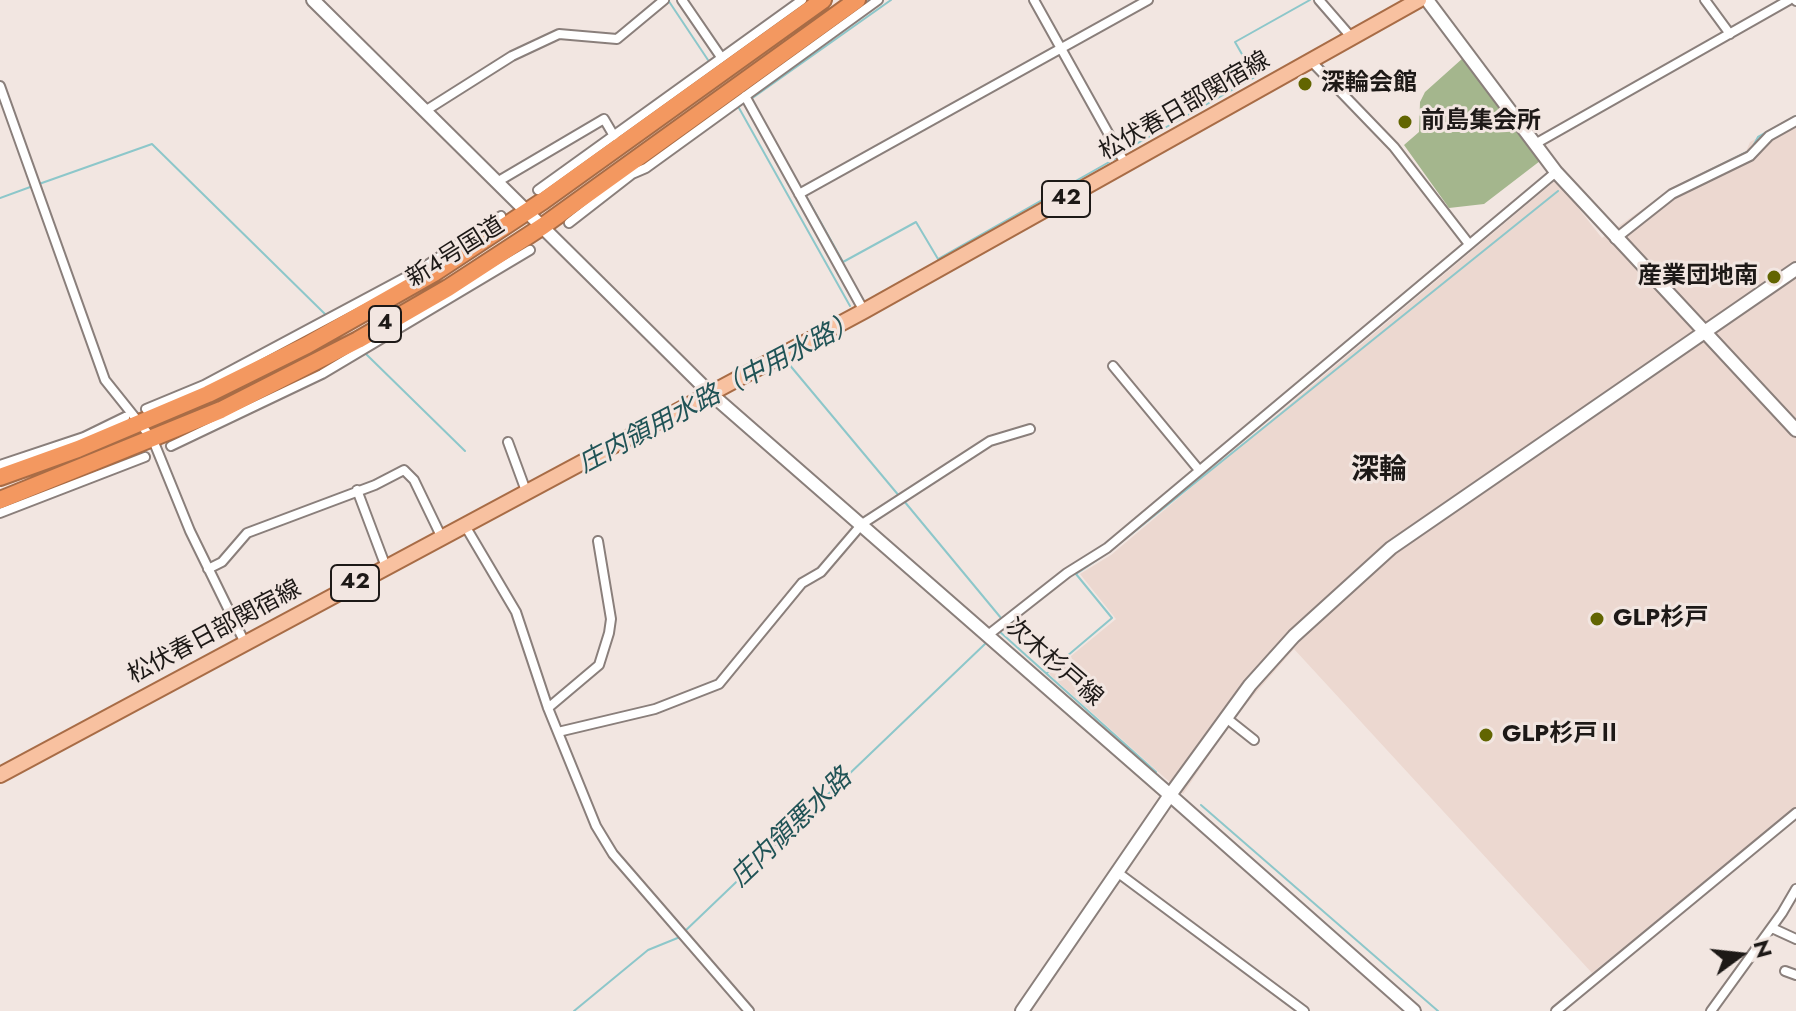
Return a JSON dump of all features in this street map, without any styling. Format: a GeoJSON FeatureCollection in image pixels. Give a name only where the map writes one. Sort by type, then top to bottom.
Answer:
{"type":"FeatureCollection","features":[{"type":"Feature","properties":{"kind":"highway","name":"新4号国道"},"geometry":{"type":"LineString","coordinates":[[0,477],[307,345],[528,212],[572,174],[823,0]]}},
{"type":"Feature","properties":{"kind":"highway","name":"新4号国道"},"geometry":{"type":"LineString","coordinates":[[0,500],[88,472],[153,440],[223,414],[450,292],[618,178],[857,0]]}},
{"type":"Feature","properties":{"kind":"main road","name":"松伏春日部関宿線"},"geometry":{"type":"LineString","coordinates":[[0,775],[244,641],[864,311],[1419,0]]}},
{"type":"Feature","properties":{"kind":"street","name":"次木杉戸線"},"geometry":{"type":"LineString","coordinates":[[313,0],[710,393],[1414,1011]]}},
{"type":"Feature","properties":{"kind":"street"},"geometry":{"type":"LineString","coordinates":[[425,111],[512,56],[559,34],[617,39],[664,0]]}},
{"type":"Feature","properties":{"kind":"street"},"geometry":{"type":"LineString","coordinates":[[682,0],[721,57]]}},
{"type":"Feature","properties":{"kind":"street"},"geometry":{"type":"LineString","coordinates":[[538,190],[572,174],[614,136],[802,0]]}},
{"type":"Feature","properties":{"kind":"street"},"geometry":{"type":"LineString","coordinates":[[569,223],[618,178],[745,96],[878,0]]}},
{"type":"Feature","properties":{"kind":"street"},"geometry":{"type":"LineString","coordinates":[[1034,0],[1126,165]]}},
{"type":"Feature","properties":{"kind":"street"},"geometry":{"type":"LineString","coordinates":[[799,194],[1148,0]]}},
{"type":"Feature","properties":{"kind":"street"},"geometry":{"type":"LineString","coordinates":[[1319,0],[1352,38]]}},
{"type":"Feature","properties":{"kind":"street"},"geometry":{"type":"LineString","coordinates":[[1427,0],[1556,172],[1615,239],[1796,430]]}},
{"type":"Feature","properties":{"kind":"street"},"geometry":{"type":"LineString","coordinates":[[1705,0],[1730,34]]}},
{"type":"Feature","properties":{"kind":"street"},"geometry":{"type":"LineString","coordinates":[[1535,144],[1789,0]]}},
{"type":"Feature","properties":{"kind":"street"},"geometry":{"type":"LineString","coordinates":[[1311,61],[1394,147],[1469,244]]}},
{"type":"Feature","properties":{"kind":"street"},"geometry":{"type":"LineString","coordinates":[[0,86],[105,380],[144,416],[208,569],[244,641]]}},
{"type":"Feature","properties":{"kind":"street"},"geometry":{"type":"LineString","coordinates":[[745,96],[864,311]]}},
{"type":"Feature","properties":{"kind":"street"},"geometry":{"type":"LineString","coordinates":[[497,182],[604,119],[614,136]]}},
{"type":"Feature","properties":{"kind":"street"},"geometry":{"type":"LineString","coordinates":[[1615,239],[1672,194],[1750,156],[1769,136],[1796,121]]}},
{"type":"Feature","properties":{"kind":"street"},"geometry":{"type":"LineString","coordinates":[[988,635],[1067,573],[1107,548],[1556,172]]}},
{"type":"Feature","properties":{"kind":"street"},"geometry":{"type":"LineString","coordinates":[[432,268],[501,216]]}},
{"type":"Feature","properties":{"kind":"street"},"geometry":{"type":"LineString","coordinates":[[450,292],[530,250]]}},
{"type":"Feature","properties":{"kind":"street"},"geometry":{"type":"LineString","coordinates":[[1022,1011],[1225,717],[1294,636],[1391,548],[1796,269]]}},
{"type":"Feature","properties":{"kind":"street"},"geometry":{"type":"LineString","coordinates":[[1113,366],[1199,470]]}},
{"type":"Feature","properties":{"kind":"street"},"geometry":{"type":"LineString","coordinates":[[171,446],[223,414]]}},
{"type":"Feature","properties":{"kind":"street"},"geometry":{"type":"LineString","coordinates":[[0,465],[76,445],[125,417]]}},
{"type":"Feature","properties":{"kind":"street"},"geometry":{"type":"LineString","coordinates":[[558,732],[655,709],[719,684],[802,583],[821,572],[862,524],[990,441],[1030,429]]}},
{"type":"Feature","properties":{"kind":"street"},"geometry":{"type":"LineString","coordinates":[[508,442],[526,491]]}},
{"type":"Feature","properties":{"kind":"street"},"geometry":{"type":"LineString","coordinates":[[0,513],[63,490],[88,472],[145,457]]}},
{"type":"Feature","properties":{"kind":"street"},"geometry":{"type":"LineString","coordinates":[[208,569],[222,562],[247,533],[375,485],[404,470],[414,480],[441,536]]}},
{"type":"Feature","properties":{"kind":"street"},"geometry":{"type":"LineString","coordinates":[[357,490],[386,567]]}},
{"type":"Feature","properties":{"kind":"street"},"geometry":{"type":"LineString","coordinates":[[464,524],[516,612],[548,708],[596,826],[613,854],[749,1011]]}},
{"type":"Feature","properties":{"kind":"street"},"geometry":{"type":"LineString","coordinates":[[548,708],[599,665],[609,633],[611,619],[598,541]]}},
{"type":"Feature","properties":{"kind":"street"},"geometry":{"type":"LineString","coordinates":[[1225,717],[1254,740]]}},
{"type":"Feature","properties":{"kind":"street"},"geometry":{"type":"LineString","coordinates":[[1556,1011],[1796,813]]}},
{"type":"Feature","properties":{"kind":"street"},"geometry":{"type":"LineString","coordinates":[[1117,872],[1304,1011]]}},
{"type":"Feature","properties":{"kind":"street"},"geometry":{"type":"LineString","coordinates":[[1711,1011],[1772,928],[1796,889]]}},
{"type":"Feature","properties":{"kind":"street"},"geometry":{"type":"LineString","coordinates":[[1772,928],[1796,939]]}},
{"type":"Feature","properties":{"kind":"street"},"geometry":{"type":"LineString","coordinates":[[1785,971],[1796,975]]}},
{"type":"Feature","properties":{"kind":"shaded area"},"geometry":{"type":"Polygon","coordinates":[[[1796,117],[1796,807],[1592,973],[1294,649],[1234,718],[1183,794],[1049,674],[1116,619],[1080,574],[1111,555],[1556,180],[1602,238],[1668,191],[1745,154],[1750,142],[1796,117]]]}},
{"type":"Feature","properties":{"kind":"green space"},"geometry":{"type":"Polygon","coordinates":[[[1463,58],[1540,161],[1484,204],[1449,208],[1404,145],[1419,132],[1420,102],[1425,92],[1463,58]]]}},
{"type":"Feature","properties":{"kind":"waterway"},"geometry":{"type":"LineString","coordinates":[[668,0],[708,60]]}},
{"type":"Feature","properties":{"kind":"waterway"},"geometry":{"type":"LineString","coordinates":[[751,99],[891,0]]}},
{"type":"Feature","properties":{"kind":"waterway"},"geometry":{"type":"LineString","coordinates":[[1122,152],[1255,77],[1235,42],[1310,0]]}},
{"type":"Feature","properties":{"kind":"waterway","name":"庄内領用水路（中用水路）"},"geometry":{"type":"LineString","coordinates":[[1319,64],[1425,5]]}},
{"type":"Feature","properties":{"kind":"waterway","name":"庄内領用水路（中用水路）"},"geometry":{"type":"LineString","coordinates":[[960,265],[1314,67]]}},
{"type":"Feature","properties":{"kind":"waterway"},"geometry":{"type":"LineString","coordinates":[[739,108],[850,306]]}},
{"type":"Feature","properties":{"kind":"waterway"},"geometry":{"type":"LineString","coordinates":[[1672,189],[1751,150],[1758,137],[1796,116]]}},
{"type":"Feature","properties":{"kind":"waterway"},"geometry":{"type":"LineString","coordinates":[[39,184],[152,144],[327,316]]}},
{"type":"Feature","properties":{"kind":"waterway"},"geometry":{"type":"LineString","coordinates":[[806,196],[843,262],[916,222],[938,259],[1118,157]]}},
{"type":"Feature","properties":{"kind":"waterway"},"geometry":{"type":"LineString","coordinates":[[0,198],[33,186]]}},
{"type":"Feature","properties":{"kind":"waterway"},"geometry":{"type":"LineString","coordinates":[[1047,673],[1112,618],[1076,574],[1109,552],[1558,191]]}},
{"type":"Feature","properties":{"kind":"waterway"},"geometry":{"type":"LineString","coordinates":[[366,354],[465,451]]}},
{"type":"Feature","properties":{"kind":"waterway"},"geometry":{"type":"LineString","coordinates":[[788,363],[900,497]]}},
{"type":"Feature","properties":{"kind":"waterway"},"geometry":{"type":"LineString","coordinates":[[904,501],[1001,618]]}},
{"type":"Feature","properties":{"kind":"waterway"},"geometry":{"type":"LineString","coordinates":[[994,636],[999,631],[1156,772]]}},
{"type":"Feature","properties":{"kind":"waterway","name":"庄内領悪水路"},"geometry":{"type":"LineString","coordinates":[[684,932],[986,643]]}},
{"type":"Feature","properties":{"kind":"waterway"},"geometry":{"type":"LineString","coordinates":[[1201,805],[1438,1011]]}},
{"type":"Feature","properties":{"kind":"waterway","name":"庄内領悪水路"},"geometry":{"type":"LineString","coordinates":[[574,1011],[648,950],[680,937]]}},
{"type":"Feature","properties":{"kind":"place","name":"深輪会館"},"geometry":{"type":"Point","coordinates":[1305,84]}},
{"type":"Feature","properties":{"kind":"place","name":"前島集会所"},"geometry":{"type":"Point","coordinates":[1405,122]}},
{"type":"Feature","properties":{"kind":"place","name":"産業団地南"},"geometry":{"type":"Point","coordinates":[1774,277]}},
{"type":"Feature","properties":{"kind":"place","name":"GLP杉戸"},"geometry":{"type":"Point","coordinates":[1597,619]}},
{"type":"Feature","properties":{"kind":"place","name":"GLP杉戸Ⅱ"},"geometry":{"type":"Point","coordinates":[1486,735]}},
{"type":"Feature","properties":{"kind":"district","name":"深輪"},"geometry":{"type":"Point","coordinates":[1379,471]}}]}
